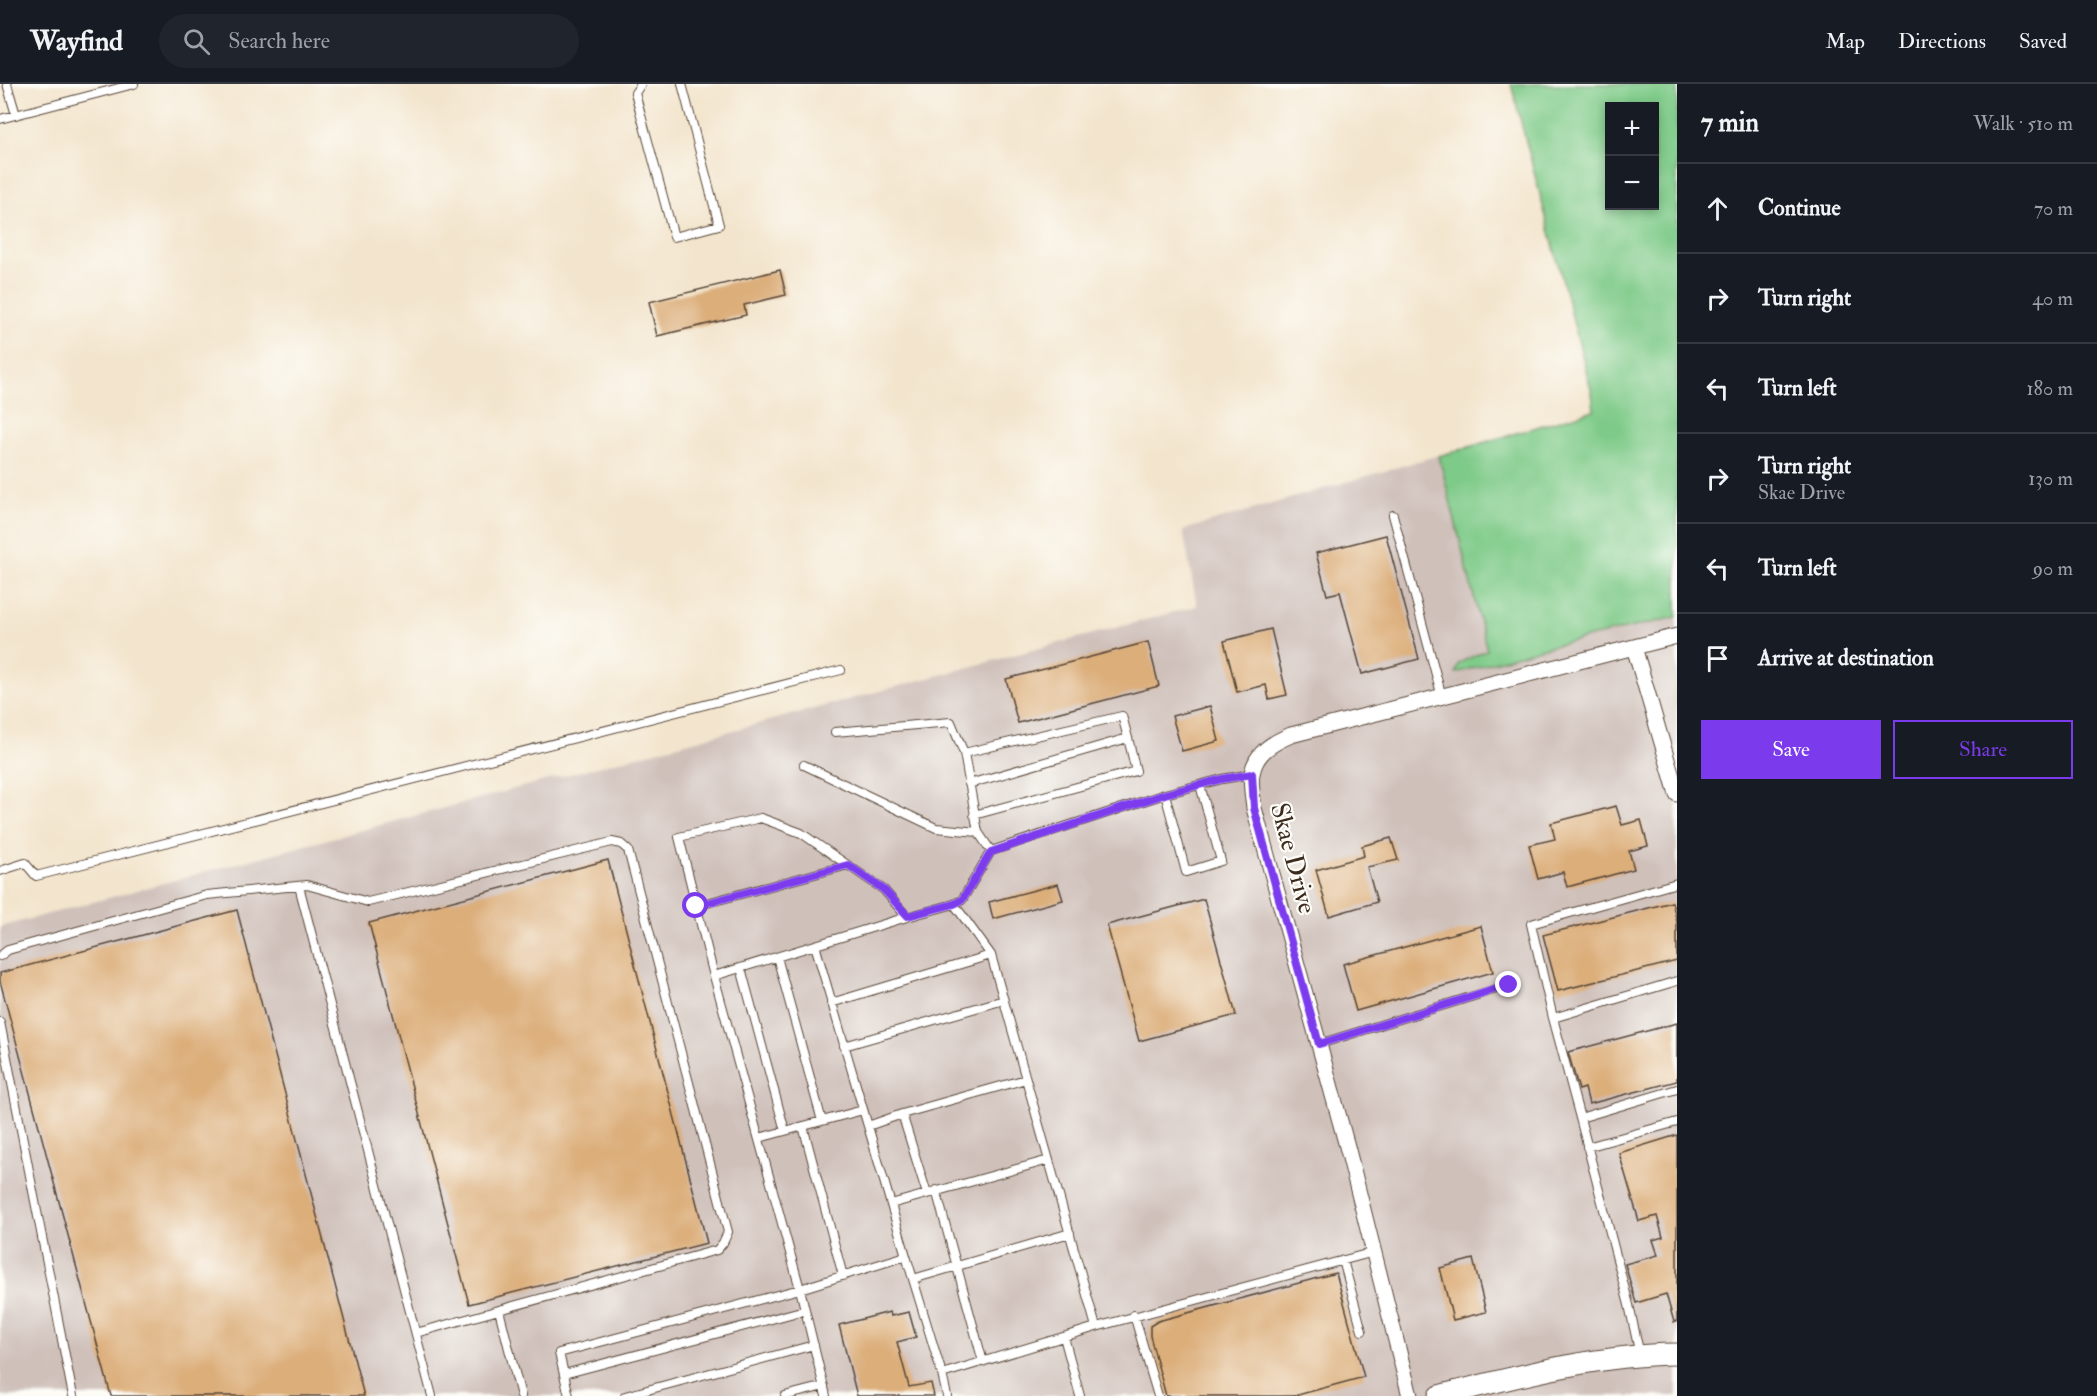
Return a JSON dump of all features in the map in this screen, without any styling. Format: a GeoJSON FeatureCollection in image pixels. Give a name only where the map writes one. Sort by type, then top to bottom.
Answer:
{"type":"FeatureCollection","features":[{"type":"Feature","properties":{"kind":"street","name":"Skae Drive"},"geometry":{"type":"LineString","coordinates":[[1410,1396],[1319,1044],[1254,808],[1252,774],[1262,751],[1291,735],[1677,636]]}},
{"type":"Feature","properties":{"kind":"street"},"geometry":{"type":"LineString","coordinates":[[1634,647],[1677,794]]}},
{"type":"Feature","properties":{"kind":"street"},"geometry":{"type":"LineString","coordinates":[[1439,1396],[1565,1365],[1677,1354]]}},
{"type":"Feature","properties":{"kind":"lane"},"geometry":{"type":"LineString","coordinates":[[7,84],[16,115]]}},
{"type":"Feature","properties":{"kind":"lane"},"geometry":{"type":"LineString","coordinates":[[0,119],[134,84]]}},
{"type":"Feature","properties":{"kind":"lane"},"geometry":{"type":"LineString","coordinates":[[641,84],[635,93],[674,237],[719,225],[681,84]]}},
{"type":"Feature","properties":{"kind":"lane"},"geometry":{"type":"LineString","coordinates":[[1393,515],[1442,697]]}},
{"type":"Feature","properties":{"kind":"lane"},"geometry":{"type":"LineString","coordinates":[[0,871],[25,863],[36,876],[841,670]]}},
{"type":"Feature","properties":{"kind":"lane"},"geometry":{"type":"LineString","coordinates":[[964,753],[1122,716],[1136,771],[974,815]]}},
{"type":"Feature","properties":{"kind":"lane"},"geometry":{"type":"LineString","coordinates":[[836,732],[951,722],[964,753],[978,832],[991,852]]}},
{"type":"Feature","properties":{"kind":"lane"},"geometry":{"type":"LineString","coordinates":[[969,784],[1128,738]]}},
{"type":"Feature","properties":{"kind":"lane"},"geometry":{"type":"LineString","coordinates":[[804,765],[936,828],[978,832]]}},
{"type":"Feature","properties":{"kind":"lane"},"geometry":{"type":"LineString","coordinates":[[714,976],[954,904],[962,900],[991,852],[1165,794],[1222,779],[1252,774]]}},
{"type":"Feature","properties":{"kind":"lane"},"geometry":{"type":"LineString","coordinates":[[1165,794],[1186,872],[1221,861],[1200,785]]}},
{"type":"Feature","properties":{"kind":"lane"},"geometry":{"type":"LineString","coordinates":[[826,1396],[800,1289],[714,976],[679,837],[761,818],[801,833],[884,890],[908,916]]}},
{"type":"Feature","properties":{"kind":"lane"},"geometry":{"type":"LineString","coordinates":[[0,956],[8,950],[207,895],[307,885],[368,902],[612,842],[621,844],[628,850],[728,1232],[717,1250],[416,1333]]}},
{"type":"Feature","properties":{"kind":"lane"},"geometry":{"type":"LineString","coordinates":[[696,906],[848,865]]}},
{"type":"Feature","properties":{"kind":"lane"},"geometry":{"type":"LineString","coordinates":[[1640,1356],[1629,1305],[1553,1018],[1531,924],[1677,883]]}},
{"type":"Feature","properties":{"kind":"lane"},"geometry":{"type":"LineString","coordinates":[[299,885],[432,1396]]}},
{"type":"Feature","properties":{"kind":"lane"},"geometry":{"type":"LineString","coordinates":[[954,904],[991,955],[1096,1327]]}},
{"type":"Feature","properties":{"kind":"lane"},"geometry":{"type":"LineString","coordinates":[[815,945],[947,1396]]}},
{"type":"Feature","properties":{"kind":"lane"},"geometry":{"type":"LineString","coordinates":[[831,1003],[991,955]]}},
{"type":"Feature","properties":{"kind":"lane"},"geometry":{"type":"LineString","coordinates":[[777,957],[822,1121]]}},
{"type":"Feature","properties":{"kind":"lane"},"geometry":{"type":"LineString","coordinates":[[741,968],[784,1131]]}},
{"type":"Feature","properties":{"kind":"lane"},"geometry":{"type":"LineString","coordinates":[[1553,1018],[1677,981]]}},
{"type":"Feature","properties":{"kind":"lane"},"geometry":{"type":"LineString","coordinates":[[1319,1044],[1509,985]]}},
{"type":"Feature","properties":{"kind":"lane"},"geometry":{"type":"LineString","coordinates":[[844,1047],[1004,1000]]}},
{"type":"Feature","properties":{"kind":"lane"},"geometry":{"type":"LineString","coordinates":[[0,1022],[73,1396]]}},
{"type":"Feature","properties":{"kind":"lane"},"geometry":{"type":"LineString","coordinates":[[868,1126],[902,1114],[1026,1079]]}},
{"type":"Feature","properties":{"kind":"lane"},"geometry":{"type":"LineString","coordinates":[[1580,1118],[1677,1089]]}},
{"type":"Feature","properties":{"kind":"lane"},"geometry":{"type":"LineString","coordinates":[[759,1138],[863,1110]]}},
{"type":"Feature","properties":{"kind":"lane"},"geometry":{"type":"LineString","coordinates":[[902,1114],[927,1194]]}},
{"type":"Feature","properties":{"kind":"lane"},"geometry":{"type":"LineString","coordinates":[[1587,1147],[1677,1122]]}},
{"type":"Feature","properties":{"kind":"lane"},"geometry":{"type":"LineString","coordinates":[[802,1126],[843,1276]]}},
{"type":"Feature","properties":{"kind":"lane"},"geometry":{"type":"LineString","coordinates":[[891,1204],[1049,1160]]}},
{"type":"Feature","properties":{"kind":"lane"},"geometry":{"type":"LineString","coordinates":[[936,1190],[983,1362]]}},
{"type":"Feature","properties":{"kind":"lane"},"geometry":{"type":"LineString","coordinates":[[913,1279],[1070,1233]]}},
{"type":"Feature","properties":{"kind":"lane"},"geometry":{"type":"LineString","coordinates":[[942,1374],[1134,1315],[1374,1252]]}},
{"type":"Feature","properties":{"kind":"lane"},"geometry":{"type":"LineString","coordinates":[[569,1396],[559,1353],[800,1289],[906,1256]]}},
{"type":"Feature","properties":{"kind":"lane"},"geometry":{"type":"LineString","coordinates":[[1343,1260],[1362,1331]]}},
{"type":"Feature","properties":{"kind":"lane"},"geometry":{"type":"LineString","coordinates":[[499,1310],[521,1396]]}},
{"type":"Feature","properties":{"kind":"lane"},"geometry":{"type":"LineString","coordinates":[[564,1374],[805,1310]]}},
{"type":"Feature","properties":{"kind":"lane"},"geometry":{"type":"LineString","coordinates":[[1134,1315],[1158,1396]]}},
{"type":"Feature","properties":{"kind":"lane"},"geometry":{"type":"LineString","coordinates":[[1064,1337],[1080,1396]]}},
{"type":"Feature","properties":{"kind":"lane"},"geometry":{"type":"LineString","coordinates":[[625,1396],[814,1345]]}},
{"type":"Feature","properties":{"kind":"lane"},"geometry":{"type":"LineString","coordinates":[[785,1396],[824,1386]]}},
{"type":"Feature","properties":{"kind":"shaded area"},"geometry":{"type":"Polygon","coordinates":[[[1677,388],[1677,1396],[0,1396],[0,927],[1197,606],[1183,530],[1582,413],[1677,388]]]}},
{"type":"Feature","properties":{"kind":"green space"},"geometry":{"type":"Polygon","coordinates":[[[1511,84],[1677,84],[1677,617],[1543,648],[1456,673],[1459,663],[1487,650],[1439,456],[1594,410],[1592,393],[1511,84]]]}},
{"type":"Feature","properties":{"kind":"building"},"geometry":{"type":"Polygon","coordinates":[[[780,270],[786,295],[744,305],[746,315],[657,336],[649,302],[780,270]]]}},
{"type":"Feature","properties":{"kind":"building"},"geometry":{"type":"Polygon","coordinates":[[[1386,535],[1419,659],[1362,674],[1340,592],[1327,595],[1316,553],[1386,535]]]}},
{"type":"Feature","properties":{"kind":"building"},"geometry":{"type":"Polygon","coordinates":[[[1271,629],[1287,695],[1269,699],[1266,685],[1237,692],[1224,641],[1271,629]]]}},
{"type":"Feature","properties":{"kind":"building"},"geometry":{"type":"Polygon","coordinates":[[[1148,642],[1159,686],[1018,723],[1006,679],[1148,642]]]}},
{"type":"Feature","properties":{"kind":"building"},"geometry":{"type":"Polygon","coordinates":[[[1210,706],[1219,741],[1182,751],[1172,716],[1210,706]]]}},
{"type":"Feature","properties":{"kind":"building"},"geometry":{"type":"Polygon","coordinates":[[[1616,806],[1622,825],[1641,820],[1648,846],[1629,851],[1634,869],[1567,887],[1563,872],[1538,879],[1529,845],[1555,839],[1551,823],[1616,806]]]}},
{"type":"Feature","properties":{"kind":"building"},"geometry":{"type":"Polygon","coordinates":[[[1391,838],[1398,860],[1367,867],[1377,902],[1329,916],[1316,870],[1364,856],[1362,846],[1391,838]]]}},
{"type":"Feature","properties":{"kind":"building"},"geometry":{"type":"Polygon","coordinates":[[[608,860],[707,1243],[469,1304],[369,923],[608,860]]]}},
{"type":"Feature","properties":{"kind":"building"},"geometry":{"type":"Polygon","coordinates":[[[1058,884],[1063,900],[993,919],[989,902],[1058,884]]]}},
{"type":"Feature","properties":{"kind":"building"},"geometry":{"type":"Polygon","coordinates":[[[1204,899],[1236,1015],[1139,1041],[1107,925],[1204,899]]]}},
{"type":"Feature","properties":{"kind":"building"},"geometry":{"type":"Polygon","coordinates":[[[1672,902],[1677,922],[1677,961],[1558,991],[1543,935],[1672,902]]]}},
{"type":"Feature","properties":{"kind":"building"},"geometry":{"type":"Polygon","coordinates":[[[237,910],[364,1396],[111,1396],[0,981],[0,973],[237,910]]]}},
{"type":"Feature","properties":{"kind":"building"},"geometry":{"type":"Polygon","coordinates":[[[1481,926],[1493,972],[1356,1011],[1343,964],[1481,926]]]}},
{"type":"Feature","properties":{"kind":"building"},"geometry":{"type":"Polygon","coordinates":[[[1677,1023],[1677,1081],[1589,1104],[1585,1088],[1579,1090],[1568,1052],[1677,1023]]]}},
{"type":"Feature","properties":{"kind":"building"},"geometry":{"type":"Polygon","coordinates":[[[1677,1135],[1677,1322],[1674,1322],[1666,1294],[1636,1303],[1625,1264],[1658,1255],[1653,1240],[1663,1237],[1657,1216],[1639,1221],[1619,1153],[1677,1135]]]}},
{"type":"Feature","properties":{"kind":"building"},"geometry":{"type":"Polygon","coordinates":[[[1473,1259],[1486,1312],[1453,1320],[1440,1268],[1473,1259]]]}},
{"type":"Feature","properties":{"kind":"building"},"geometry":{"type":"Polygon","coordinates":[[[1336,1273],[1364,1377],[1294,1396],[1166,1396],[1150,1336],[1150,1326],[1158,1321],[1336,1273]]]}},
{"type":"Feature","properties":{"kind":"building"},"geometry":{"type":"Polygon","coordinates":[[[890,1312],[891,1316],[909,1312],[916,1337],[897,1342],[909,1387],[931,1383],[934,1396],[857,1396],[839,1325],[890,1312]]]}},
{"type":"Feature","properties":{"kind":"route"},"geometry":{"type":"LineString","coordinates":[[696,906],[848,865],[884,890],[908,916],[962,900],[991,852],[1165,794],[1222,779],[1252,774],[1254,808],[1319,1044],[1509,985]]}}]}
